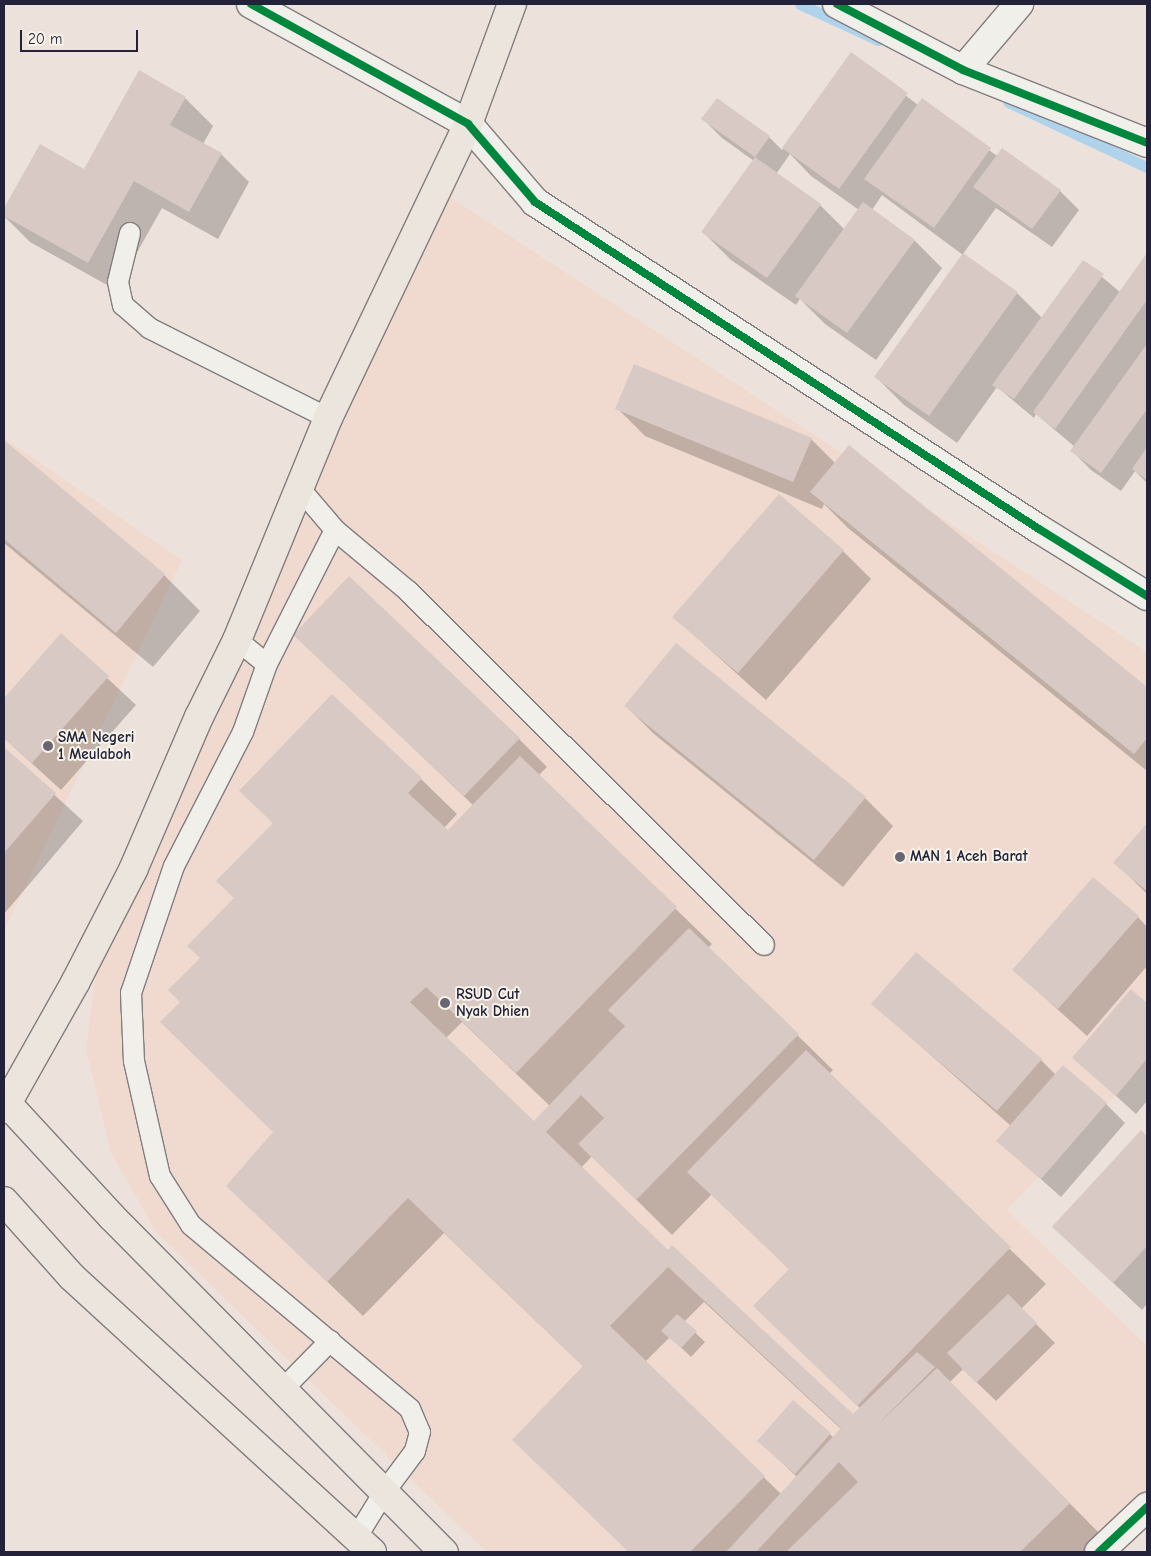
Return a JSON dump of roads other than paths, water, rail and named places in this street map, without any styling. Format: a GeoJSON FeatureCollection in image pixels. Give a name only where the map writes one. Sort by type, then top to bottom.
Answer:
{"type":"FeatureCollection","features":[{"type":"Feature","properties":{"kind":"main road"},"geometry":{"type":"LineString","coordinates":[[444,1552],[383,1494],[112,1217],[5,1104],[133,870],[199,718],[237,640],[301,490],[328,418],[468,124],[512,4]]}},
{"type":"Feature","properties":{"kind":"main road"},"geometry":{"type":"LineString","coordinates":[[4,1201],[72,1277],[364,1545]]}},
{"type":"Feature","properties":{"kind":"street"},"geometry":{"type":"LineString","coordinates":[[252,4],[468,124],[535,202],[1039,529],[1147,596]]}},
{"type":"Feature","properties":{"kind":"street"},"geometry":{"type":"LineString","coordinates":[[837,4],[962,70],[1147,143]]}},
{"type":"Feature","properties":{"kind":"street"},"geometry":{"type":"LineString","coordinates":[[962,70],[1019,4]]}},
{"type":"Feature","properties":{"kind":"street"},"geometry":{"type":"LineString","coordinates":[[1100,1552],[1147,1507]]}},
{"type":"Feature","properties":{"kind":"lane"},"geometry":{"type":"LineString","coordinates":[[130,233],[118,282],[123,305],[149,328],[328,418]]}},
{"type":"Feature","properties":{"kind":"lane"},"geometry":{"type":"LineString","coordinates":[[301,490],[335,530],[408,591],[764,945]]}},
{"type":"Feature","properties":{"kind":"lane"},"geometry":{"type":"LineString","coordinates":[[335,530],[267,664],[243,732],[174,866],[132,993],[134,1061],[160,1176],[191,1225],[410,1409],[420,1432],[415,1451],[383,1494],[364,1545]]}},
{"type":"Feature","properties":{"kind":"lane"},"geometry":{"type":"LineString","coordinates":[[237,640],[267,664]]}},
{"type":"Feature","properties":{"kind":"lane"},"geometry":{"type":"LineString","coordinates":[[282,1390],[330,1341]]}},
{"type":"Feature","properties":{"kind":"waterway"},"geometry":{"type":"LineString","coordinates":[[800,4],[878,40]]}},
{"type":"Feature","properties":{"kind":"waterway"},"geometry":{"type":"LineString","coordinates":[[1008,102],[1147,167]]}},
{"type":"Feature","properties":{"kind":"place","name":"SMA Negeri 1 Meulaboh"},"geometry":{"type":"Point","coordinates":[48,746]}},
{"type":"Feature","properties":{"kind":"place","name":"MAN 1 Aceh Barat"},"geometry":{"type":"Point","coordinates":[900,857]}},
{"type":"Feature","properties":{"kind":"place","name":"RSUD Cut Nyak Dhien"},"geometry":{"type":"Point","coordinates":[445,1003]}}]}
